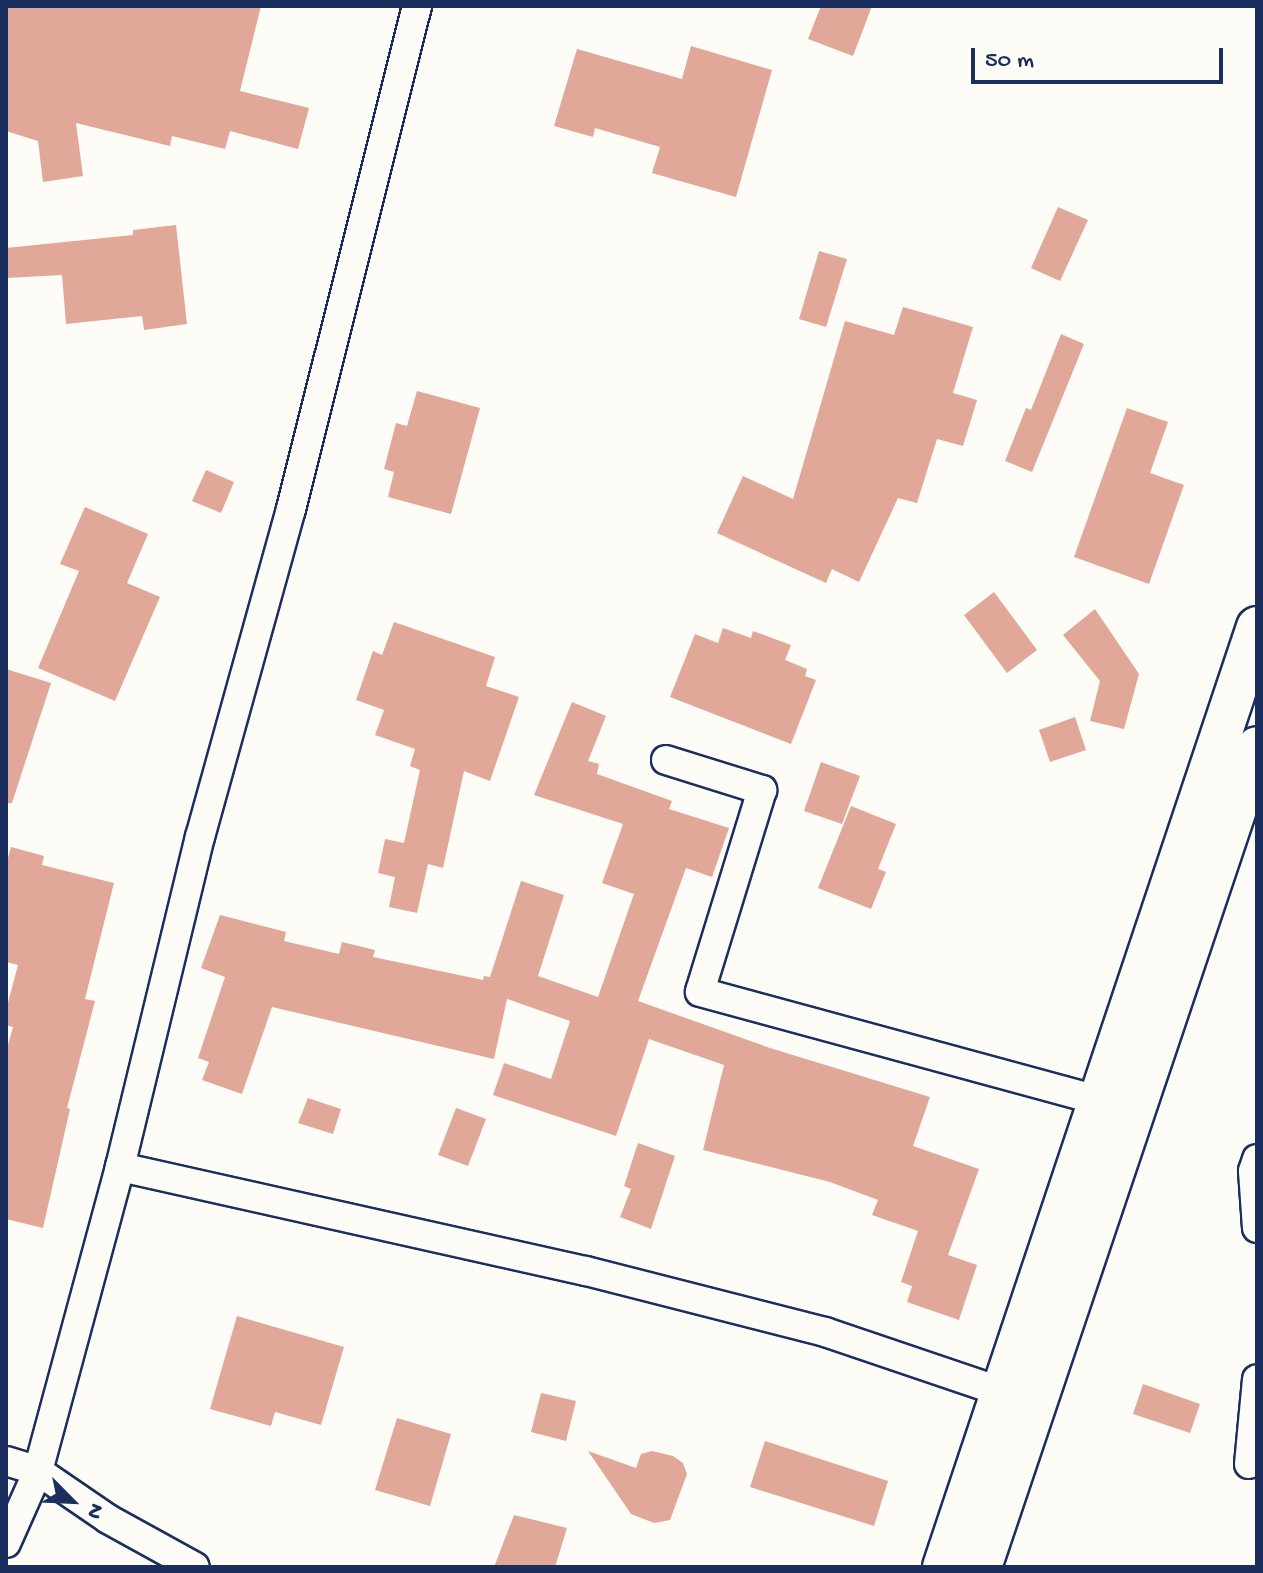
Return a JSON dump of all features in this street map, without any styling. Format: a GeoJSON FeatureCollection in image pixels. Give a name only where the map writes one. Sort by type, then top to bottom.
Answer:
{"type":"FeatureCollection","features":[{"type":"Feature","properties":{"kind":"main road"},"geometry":{"type":"LineString","coordinates":[[943,1567],[1257,627]]}},
{"type":"Feature","properties":{"kind":"main road"},"geometry":{"type":"LineString","coordinates":[[981,1567],[1257,747]]}},
{"type":"Feature","properties":{"kind":"street"},"geometry":{"type":"LineString","coordinates":[[6,1543],[38,1471],[120,1167],[200,837],[291,509],[417,6]]}},
{"type":"Feature","properties":{"kind":"street"},"geometry":{"type":"LineString","coordinates":[[666,760],[762,790],[700,992],[1100,1101]]}},
{"type":"Feature","properties":{"kind":"street"},"geometry":{"type":"LineString","coordinates":[[1257,1159],[1253,1171],[1257,1228]]}},
{"type":"Feature","properties":{"kind":"street"},"geometry":{"type":"LineString","coordinates":[[120,1167],[586,1271],[825,1332],[1002,1392]]}},
{"type":"Feature","properties":{"kind":"street"},"geometry":{"type":"LineString","coordinates":[[1249,1464],[1257,1379]]}},
{"type":"Feature","properties":{"kind":"street"},"geometry":{"type":"LineString","coordinates":[[6,1461],[38,1471],[108,1519],[195,1567]]}},
{"type":"Feature","properties":{"kind":"building"},"geometry":{"type":"Polygon","coordinates":[[[6,6],[261,6],[240,91],[309,108],[298,149],[230,131],[225,149],[172,136],[170,146],[76,123],[83,176],[43,182],[38,141],[6,131],[6,6]]]}},
{"type":"Feature","properties":{"kind":"building"},"geometry":{"type":"Polygon","coordinates":[[[821,6],[872,6],[853,56],[808,39],[821,6]]]}},
{"type":"Feature","properties":{"kind":"building"},"geometry":{"type":"Polygon","coordinates":[[[691,46],[772,70],[736,197],[652,173],[660,147],[595,128],[593,137],[554,126],[577,49],[682,79],[691,46]]]}},
{"type":"Feature","properties":{"kind":"building"},"geometry":{"type":"Polygon","coordinates":[[[1058,207],[1088,220],[1060,281],[1031,268],[1058,207]]]}},
{"type":"Feature","properties":{"kind":"building"},"geometry":{"type":"Polygon","coordinates":[[[176,225],[187,324],[144,330],[142,316],[66,324],[62,275],[6,278],[6,248],[133,235],[133,230],[176,225]]]}},
{"type":"Feature","properties":{"kind":"building"},"geometry":{"type":"Polygon","coordinates":[[[819,251],[847,259],[826,327],[799,319],[819,251]]]}},
{"type":"Feature","properties":{"kind":"building"},"geometry":{"type":"Polygon","coordinates":[[[903,307],[973,327],[953,393],[977,400],[963,446],[937,439],[917,503],[898,498],[859,582],[832,569],[826,583],[717,533],[743,476],[793,499],[845,321],[894,335],[903,307]]]}},
{"type":"Feature","properties":{"kind":"building"},"geometry":{"type":"Polygon","coordinates":[[[1061,334],[1084,344],[1032,472],[1005,461],[1026,408],[1031,410],[1061,334]]]}},
{"type":"Feature","properties":{"kind":"building"},"geometry":{"type":"Polygon","coordinates":[[[417,391],[480,408],[451,514],[388,497],[394,472],[384,469],[396,423],[407,426],[417,391]]]}},
{"type":"Feature","properties":{"kind":"building"},"geometry":{"type":"Polygon","coordinates":[[[1127,408],[1168,422],[1150,473],[1184,485],[1149,584],[1074,557],[1127,408]]]}},
{"type":"Feature","properties":{"kind":"building"},"geometry":{"type":"Polygon","coordinates":[[[206,470],[234,482],[221,513],[192,501],[206,470]]]}},
{"type":"Feature","properties":{"kind":"building"},"geometry":{"type":"Polygon","coordinates":[[[85,507],[148,534],[127,583],[160,597],[115,701],[38,668],[79,571],[60,564],[85,507]]]}},
{"type":"Feature","properties":{"kind":"building"},"geometry":{"type":"Polygon","coordinates":[[[994,592],[1037,650],[1007,673],[964,615],[994,592]]]}},
{"type":"Feature","properties":{"kind":"building"},"geometry":{"type":"Polygon","coordinates":[[[1095,609],[1139,674],[1124,729],[1090,721],[1100,681],[1063,635],[1095,609]]]}},
{"type":"Feature","properties":{"kind":"building"},"geometry":{"type":"Polygon","coordinates":[[[394,622],[495,657],[486,686],[519,697],[490,781],[464,771],[443,868],[428,864],[417,913],[389,907],[395,877],[378,873],[385,839],[404,843],[420,770],[410,766],[415,749],[375,735],[384,710],[356,700],[373,651],[382,655],[394,622]]]}},
{"type":"Feature","properties":{"kind":"building"},"geometry":{"type":"Polygon","coordinates":[[[723,628],[751,638],[753,631],[791,645],[785,660],[807,669],[805,676],[816,680],[791,744],[670,697],[695,634],[718,643],[723,628]]]}},
{"type":"Feature","properties":{"kind":"building"},"geometry":{"type":"Polygon","coordinates":[[[6,669],[51,683],[12,803],[6,803],[6,669]]]}},
{"type":"Feature","properties":{"kind":"building"},"geometry":{"type":"Polygon","coordinates":[[[572,702],[606,716],[588,761],[599,764],[597,774],[672,801],[669,809],[729,828],[712,877],[686,868],[638,1001],[770,1048],[930,1097],[913,1146],[979,1169],[948,1255],[977,1265],[959,1320],[907,1302],[912,1286],[901,1282],[918,1231],[872,1215],[878,1200],[830,1182],[703,1150],[724,1065],[649,1039],[616,1136],[493,1095],[504,1063],[551,1079],[570,1021],[507,999],[494,1059],[272,1007],[242,1094],[202,1080],[209,1062],[198,1058],[225,977],[201,968],[220,915],[286,932],[284,941],[339,954],[342,942],[375,950],[373,957],[483,980],[484,976],[490,977],[521,881],[564,895],[538,976],[598,997],[634,894],[602,883],[623,824],[534,795],[572,702]]]}},
{"type":"Feature","properties":{"kind":"building"},"geometry":{"type":"Polygon","coordinates":[[[1075,717],[1086,750],[1050,762],[1039,730],[1075,717]]]}},
{"type":"Feature","properties":{"kind":"building"},"geometry":{"type":"Polygon","coordinates":[[[821,762],[860,776],[842,824],[804,811],[821,762]]]}},
{"type":"Feature","properties":{"kind":"building"},"geometry":{"type":"Polygon","coordinates":[[[851,806],[896,824],[878,869],[886,872],[871,909],[818,888],[851,806]]]}},
{"type":"Feature","properties":{"kind":"building"},"geometry":{"type":"Polygon","coordinates":[[[11,847],[44,856],[42,865],[114,883],[85,999],[95,1001],[67,1108],[70,1109],[43,1228],[6,1219],[6,1052],[13,1027],[6,1025],[6,1010],[18,965],[6,962],[6,865],[11,847]]]}},
{"type":"Feature","properties":{"kind":"building"},"geometry":{"type":"Polygon","coordinates":[[[308,1098],[341,1109],[333,1134],[298,1123],[308,1098]]]}},
{"type":"Feature","properties":{"kind":"building"},"geometry":{"type":"Polygon","coordinates":[[[456,1108],[486,1119],[468,1166],[438,1155],[456,1108]]]}},
{"type":"Feature","properties":{"kind":"building"},"geometry":{"type":"Polygon","coordinates":[[[638,1143],[675,1156],[651,1229],[620,1217],[631,1189],[624,1186],[638,1143]]]}},
{"type":"Feature","properties":{"kind":"building"},"geometry":{"type":"Polygon","coordinates":[[[237,1316],[344,1347],[321,1425],[275,1412],[271,1426],[210,1409],[237,1316]]]}},
{"type":"Feature","properties":{"kind":"building"},"geometry":{"type":"Polygon","coordinates":[[[1143,1384],[1200,1404],[1190,1433],[1133,1414],[1143,1384]]]}},
{"type":"Feature","properties":{"kind":"building"},"geometry":{"type":"Polygon","coordinates":[[[541,1393],[576,1401],[566,1441],[531,1432],[541,1393]]]}},
{"type":"Feature","properties":{"kind":"building"},"geometry":{"type":"Polygon","coordinates":[[[397,1418],[451,1434],[430,1506],[375,1490],[397,1418]]]}},
{"type":"Feature","properties":{"kind":"building"},"geometry":{"type":"Polygon","coordinates":[[[765,1441],[888,1481],[874,1526],[750,1487],[765,1441]]]}},
{"type":"Feature","properties":{"kind":"building"},"geometry":{"type":"Polygon","coordinates":[[[588,1451],[636,1468],[641,1454],[652,1451],[673,1456],[683,1463],[687,1474],[670,1520],[654,1523],[631,1514],[588,1451]]]}},
{"type":"Feature","properties":{"kind":"building"},"geometry":{"type":"Polygon","coordinates":[[[514,1515],[567,1528],[555,1567],[494,1567],[514,1515]]]}}]}
